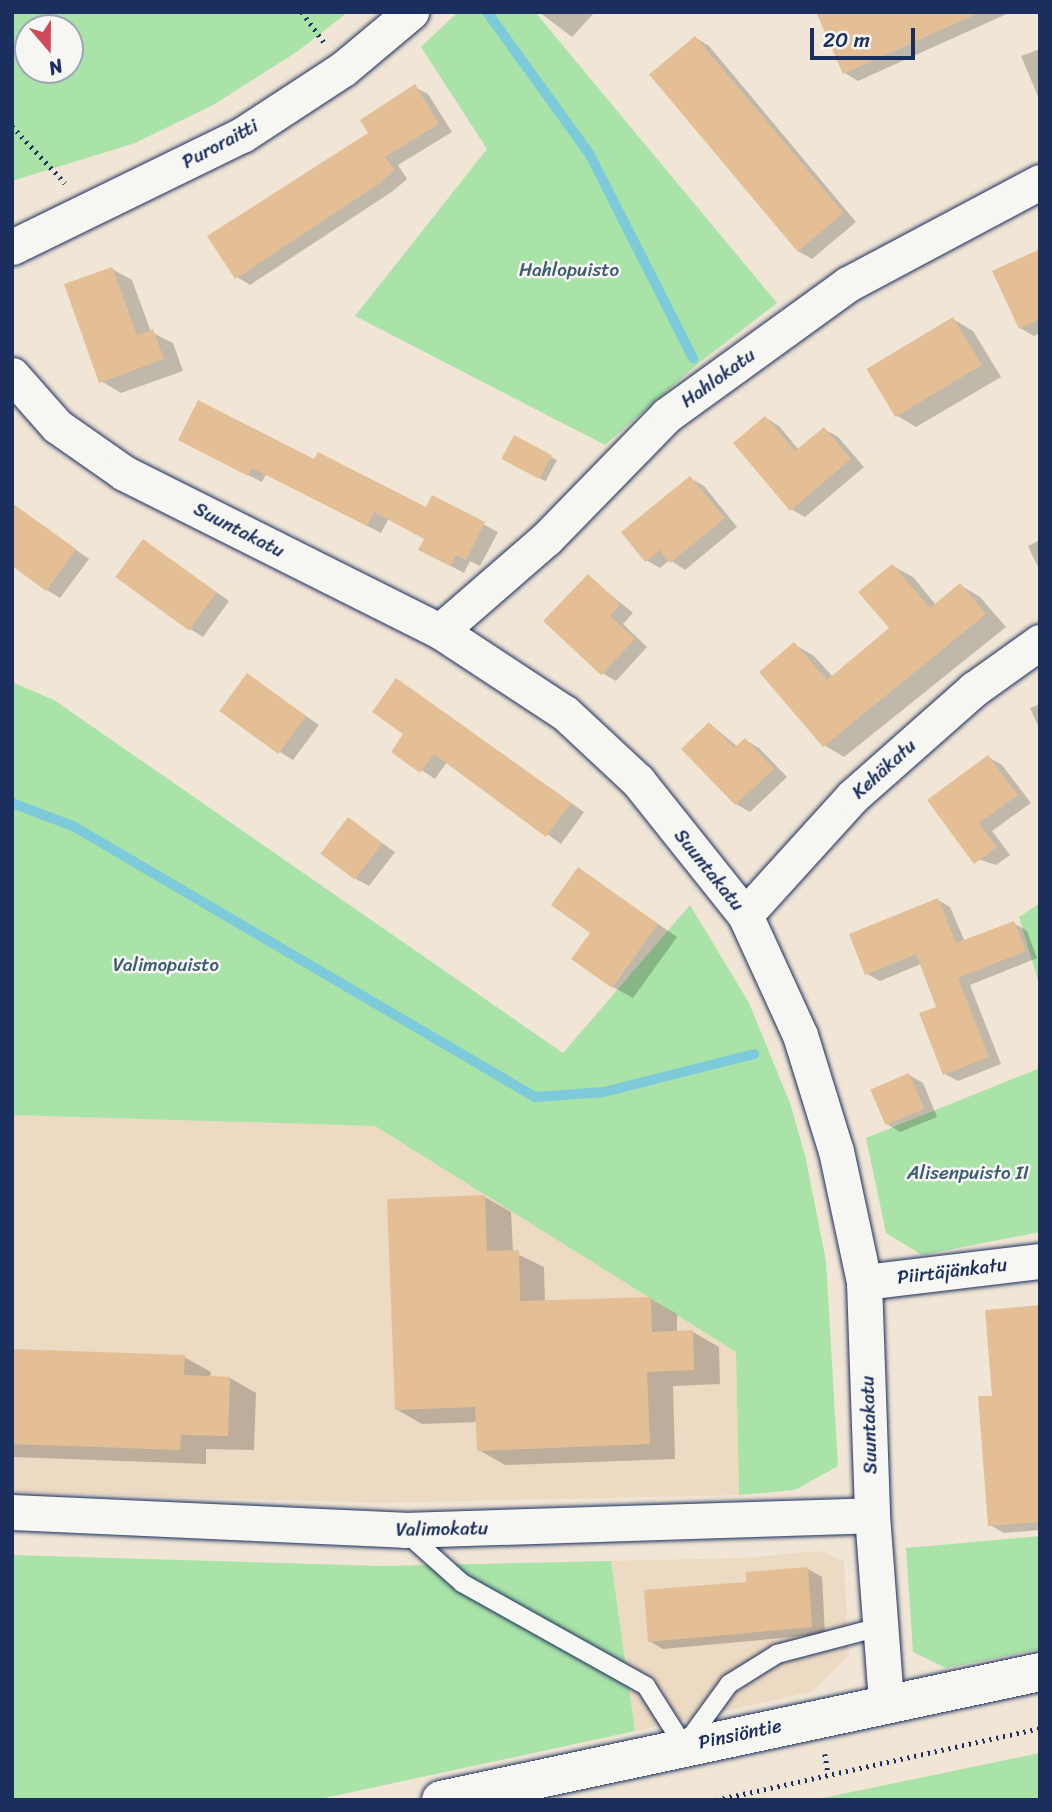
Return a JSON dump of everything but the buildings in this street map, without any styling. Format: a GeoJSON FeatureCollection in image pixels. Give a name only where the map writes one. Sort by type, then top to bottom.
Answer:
{"type":"FeatureCollection","features":[{"type":"Feature","properties":{"kind":"street","name":"Puroraitti"},"geometry":{"type":"LineString","coordinates":[[12,247],[86,207],[242,135],[343,69],[411,12]]}},
{"type":"Feature","properties":{"kind":"street","name":"Hahlokatu"},"geometry":{"type":"LineString","coordinates":[[440,631],[547,538],[667,415],[848,284],[1040,182]]}},
{"type":"Feature","properties":{"kind":"street","name":"Suuntakatu"},"geometry":{"type":"LineString","coordinates":[[12,375],[57,426],[124,473],[440,631],[565,713],[629,773],[745,915],[800,1035],[836,1151],[864,1282],[872,1515],[886,1702]]}},
{"type":"Feature","properties":{"kind":"street","name":"Kehäkatu"},"geometry":{"type":"LineString","coordinates":[[745,915],[853,796],[974,689],[1040,642]]}},
{"type":"Feature","properties":{"kind":"street","name":"Piirtäjänkatu"},"geometry":{"type":"LineString","coordinates":[[864,1282],[1040,1261]]}},
{"type":"Feature","properties":{"kind":"street","name":"Valimokatu"},"geometry":{"type":"LineString","coordinates":[[12,1512],[404,1530],[872,1515]]}},
{"type":"Feature","properties":{"kind":"street","name":"Pinsiöntie"},"geometry":{"type":"LineString","coordinates":[[441,1800],[886,1702],[1040,1672]]}},
{"type":"Feature","properties":{"kind":"lane"},"geometry":{"type":"LineString","coordinates":[[404,1530],[462,1583],[646,1686],[684,1746],[729,1684],[777,1654],[880,1627]]}},
{"type":"Feature","properties":{"kind":"path"},"geometry":{"type":"LineString","coordinates":[[12,126],[86,207]]}},
{"type":"Feature","properties":{"kind":"path"},"geometry":{"type":"LineString","coordinates":[[716,1800],[1040,1728]]}},
{"type":"Feature","properties":{"kind":"shaded area"},"geometry":{"type":"Polygon","coordinates":[[[12,1115],[375,1126],[736,1352],[739,1495],[381,1503],[12,1492],[12,1115]]]}},
{"type":"Feature","properties":{"kind":"shaded area"},"geometry":{"type":"Polygon","coordinates":[[[819,1551],[844,1561],[849,1656],[811,1692],[635,1731],[611,1561],[743,1558],[819,1551]]]}},
{"type":"Feature","properties":{"kind":"green space"},"geometry":{"type":"Polygon","coordinates":[[[12,12],[348,12],[298,51],[213,105],[135,143],[12,181],[12,12]]]}},
{"type":"Feature","properties":{"kind":"green space","name":"Hahlopuisto"},"geometry":{"type":"Polygon","coordinates":[[[458,12],[535,12],[777,303],[700,362],[605,445],[355,316],[487,149],[421,47],[458,12]]]}},
{"type":"Feature","properties":{"kind":"green space","name":"Valimopuisto"},"geometry":{"type":"Polygon","coordinates":[[[12,682],[54,700],[563,1053],[690,905],[749,1003],[790,1103],[805,1155],[826,1261],[838,1466],[795,1490],[739,1495],[736,1352],[375,1126],[12,1115],[12,682]]]}},
{"type":"Feature","properties":{"kind":"green space"},"geometry":{"type":"Polygon","coordinates":[[[1040,903],[1040,987],[1019,917],[1040,903]]]}},
{"type":"Feature","properties":{"kind":"green space","name":"Alisenpuisto II"},"geometry":{"type":"Polygon","coordinates":[[[1040,1068],[1040,1232],[922,1255],[886,1233],[866,1138],[1040,1068]]]}},
{"type":"Feature","properties":{"kind":"green space"},"geometry":{"type":"Polygon","coordinates":[[[1040,1536],[1040,1649],[946,1668],[913,1652],[906,1548],[1040,1536]]]}},
{"type":"Feature","properties":{"kind":"green space"},"geometry":{"type":"Polygon","coordinates":[[[12,1555],[380,1566],[611,1561],[635,1731],[315,1800],[12,1800],[12,1555]]]}},
{"type":"Feature","properties":{"kind":"green space"},"geometry":{"type":"Polygon","coordinates":[[[1040,1753],[1040,1800],[813,1800],[1040,1753]]]}},
{"type":"Feature","properties":{"kind":"waterway"},"geometry":{"type":"LineString","coordinates":[[487,12],[590,155],[693,358]]}},
{"type":"Feature","properties":{"kind":"waterway"},"geometry":{"type":"LineString","coordinates":[[12,803],[73,826],[535,1097],[604,1092],[754,1054]]}}]}
